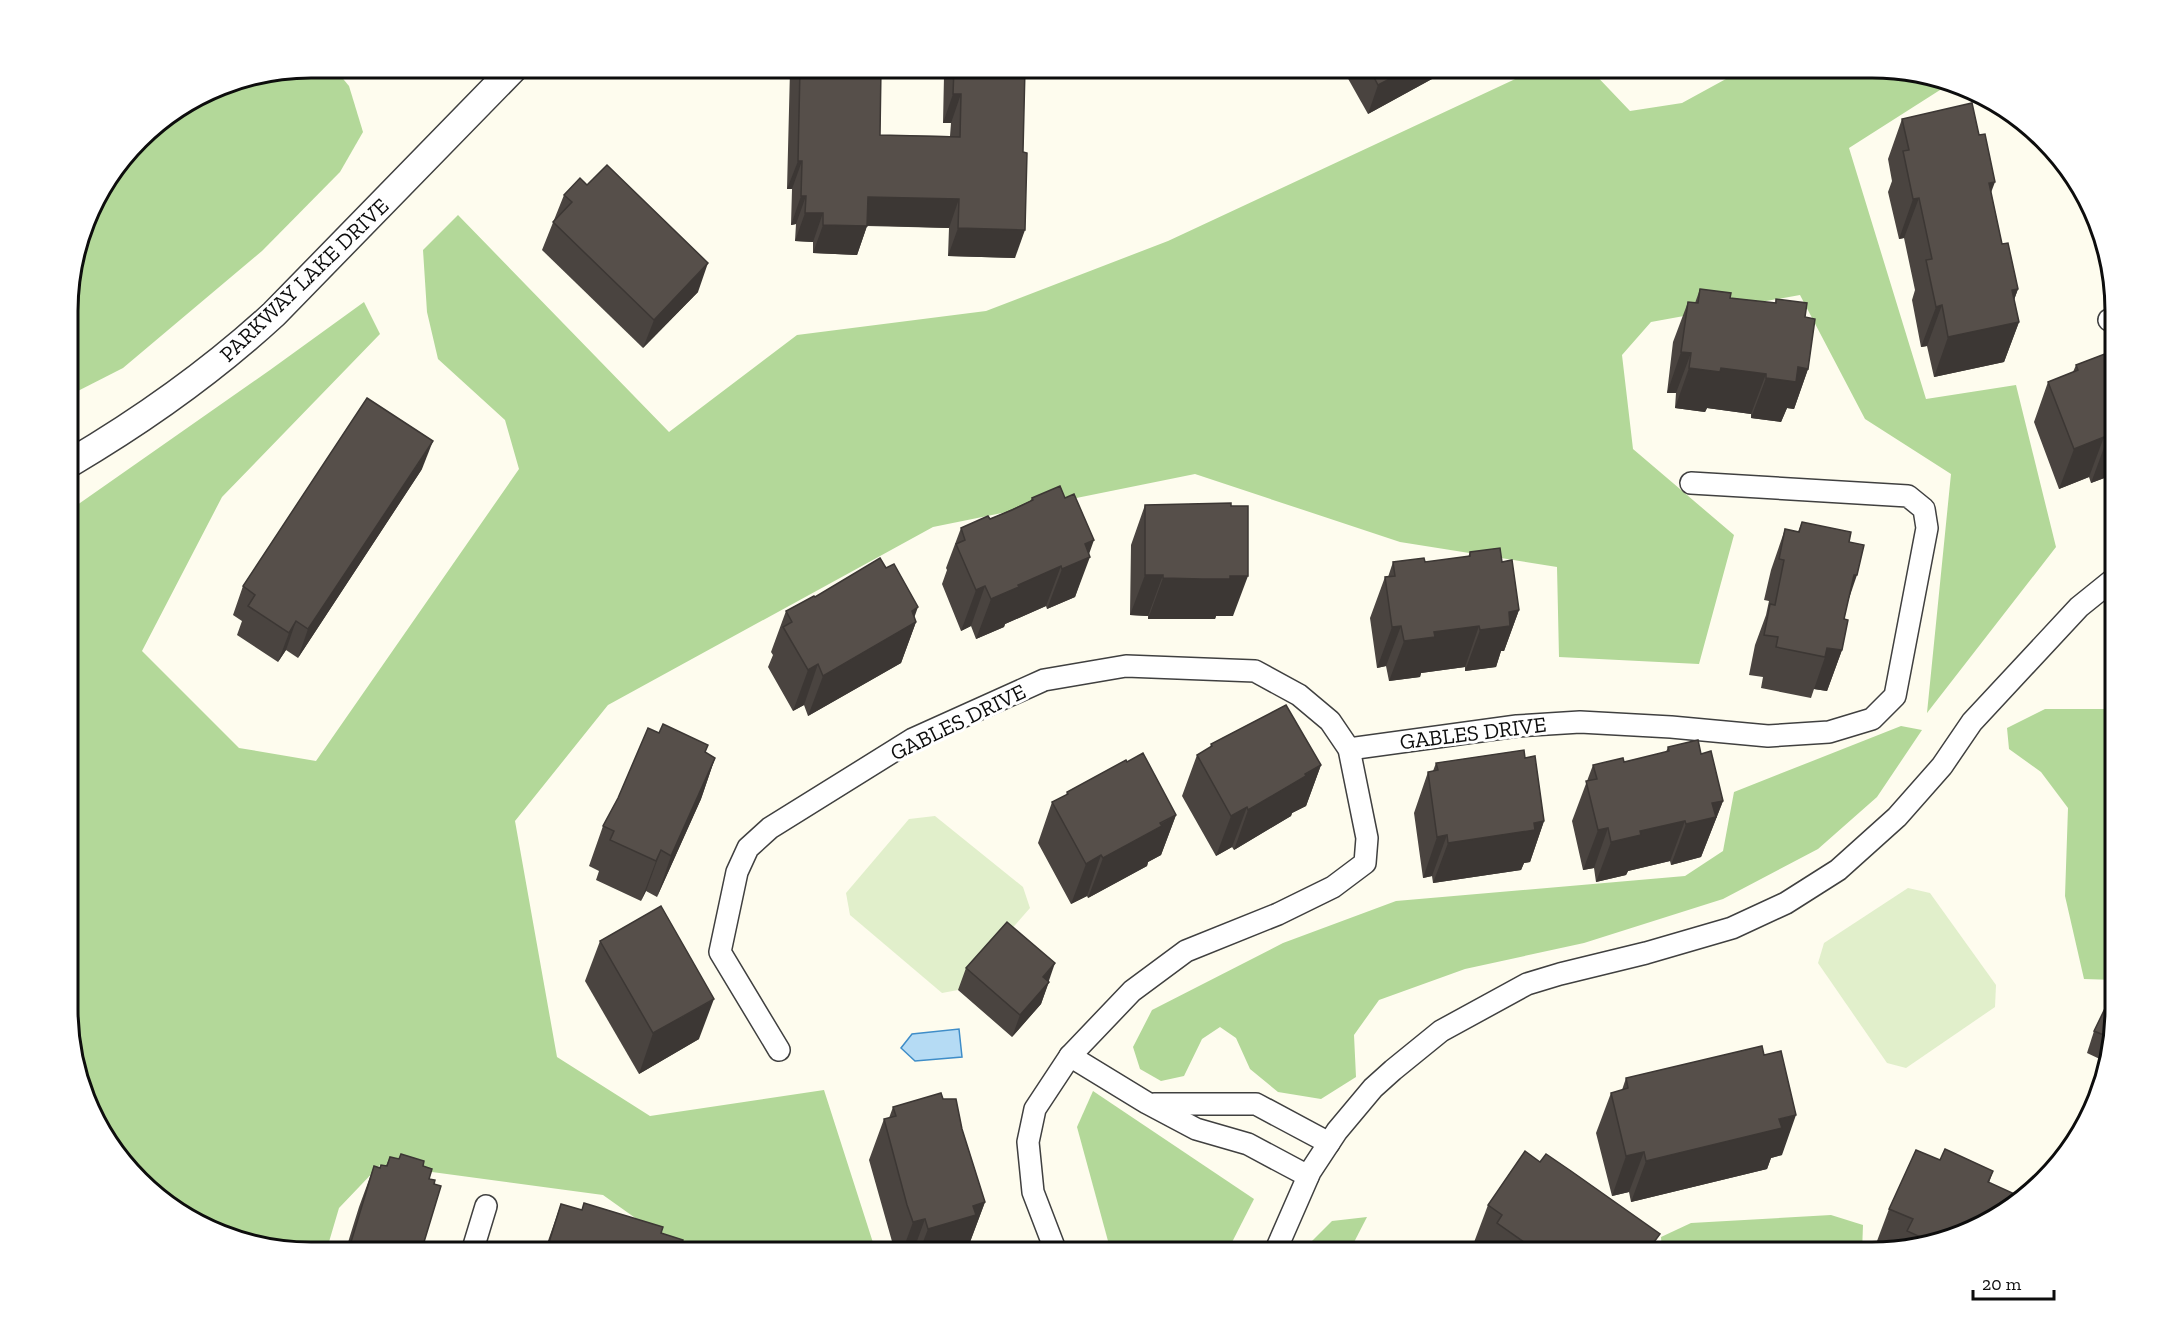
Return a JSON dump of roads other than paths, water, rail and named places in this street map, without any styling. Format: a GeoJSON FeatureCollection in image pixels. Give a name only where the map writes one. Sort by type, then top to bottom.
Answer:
{"type":"FeatureCollection","features":[{"type":"Feature","properties":{"kind":"street","name":"PARKWAY LAKE DRIVE"},"geometry":{"type":"LineString","coordinates":[[78,458],[174,397],[244,342],[504,78]]}},
{"type":"Feature","properties":{"kind":"street","name":"GABLES DRIVE"},"geometry":{"type":"LineString","coordinates":[[1349,749],[1517,726],[1580,722],[1768,736],[1829,732],[1872,719],[1895,696],[1927,528],[1924,509],[1908,496],[1691,483]]}},
{"type":"Feature","properties":{"kind":"street"},"geometry":{"type":"LineString","coordinates":[[1279,1242],[1308,1176],[1337,1131],[1373,1088],[1441,1031],[1527,984],[1732,928],[1786,903],[1838,870],[1896,817],[1942,766],[1972,722],[2079,607],[2105,586]]}},
{"type":"Feature","properties":{"kind":"street","name":"GABLES DRIVE"},"geometry":{"type":"LineString","coordinates":[[779,1050],[720,952],[737,872],[748,848],[770,828],[913,739],[1044,680],[1126,666],[1255,671],[1299,695],[1330,721],[1349,749],[1367,838],[1365,862],[1333,887],[1278,914],[1186,951],[1132,991],[1070,1056],[1035,1109],[1028,1142],[1033,1192],[1052,1242]]}},
{"type":"Feature","properties":{"kind":"street"},"geometry":{"type":"LineString","coordinates":[[1070,1056],[1147,1103],[1196,1129],[1248,1144],[1308,1176]]}},
{"type":"Feature","properties":{"kind":"street"},"geometry":{"type":"LineString","coordinates":[[1147,1103],[1256,1104],[1329,1143]]}},
{"type":"Feature","properties":{"kind":"street"},"geometry":{"type":"LineString","coordinates":[[475,1242],[486,1206]]}},
{"type":"Feature","properties":{"kind":"water"},"geometry":{"type":"Polygon","coordinates":[[[959,1029],[962,1057],[915,1061],[901,1048],[912,1034],[959,1029]]]}}]}
